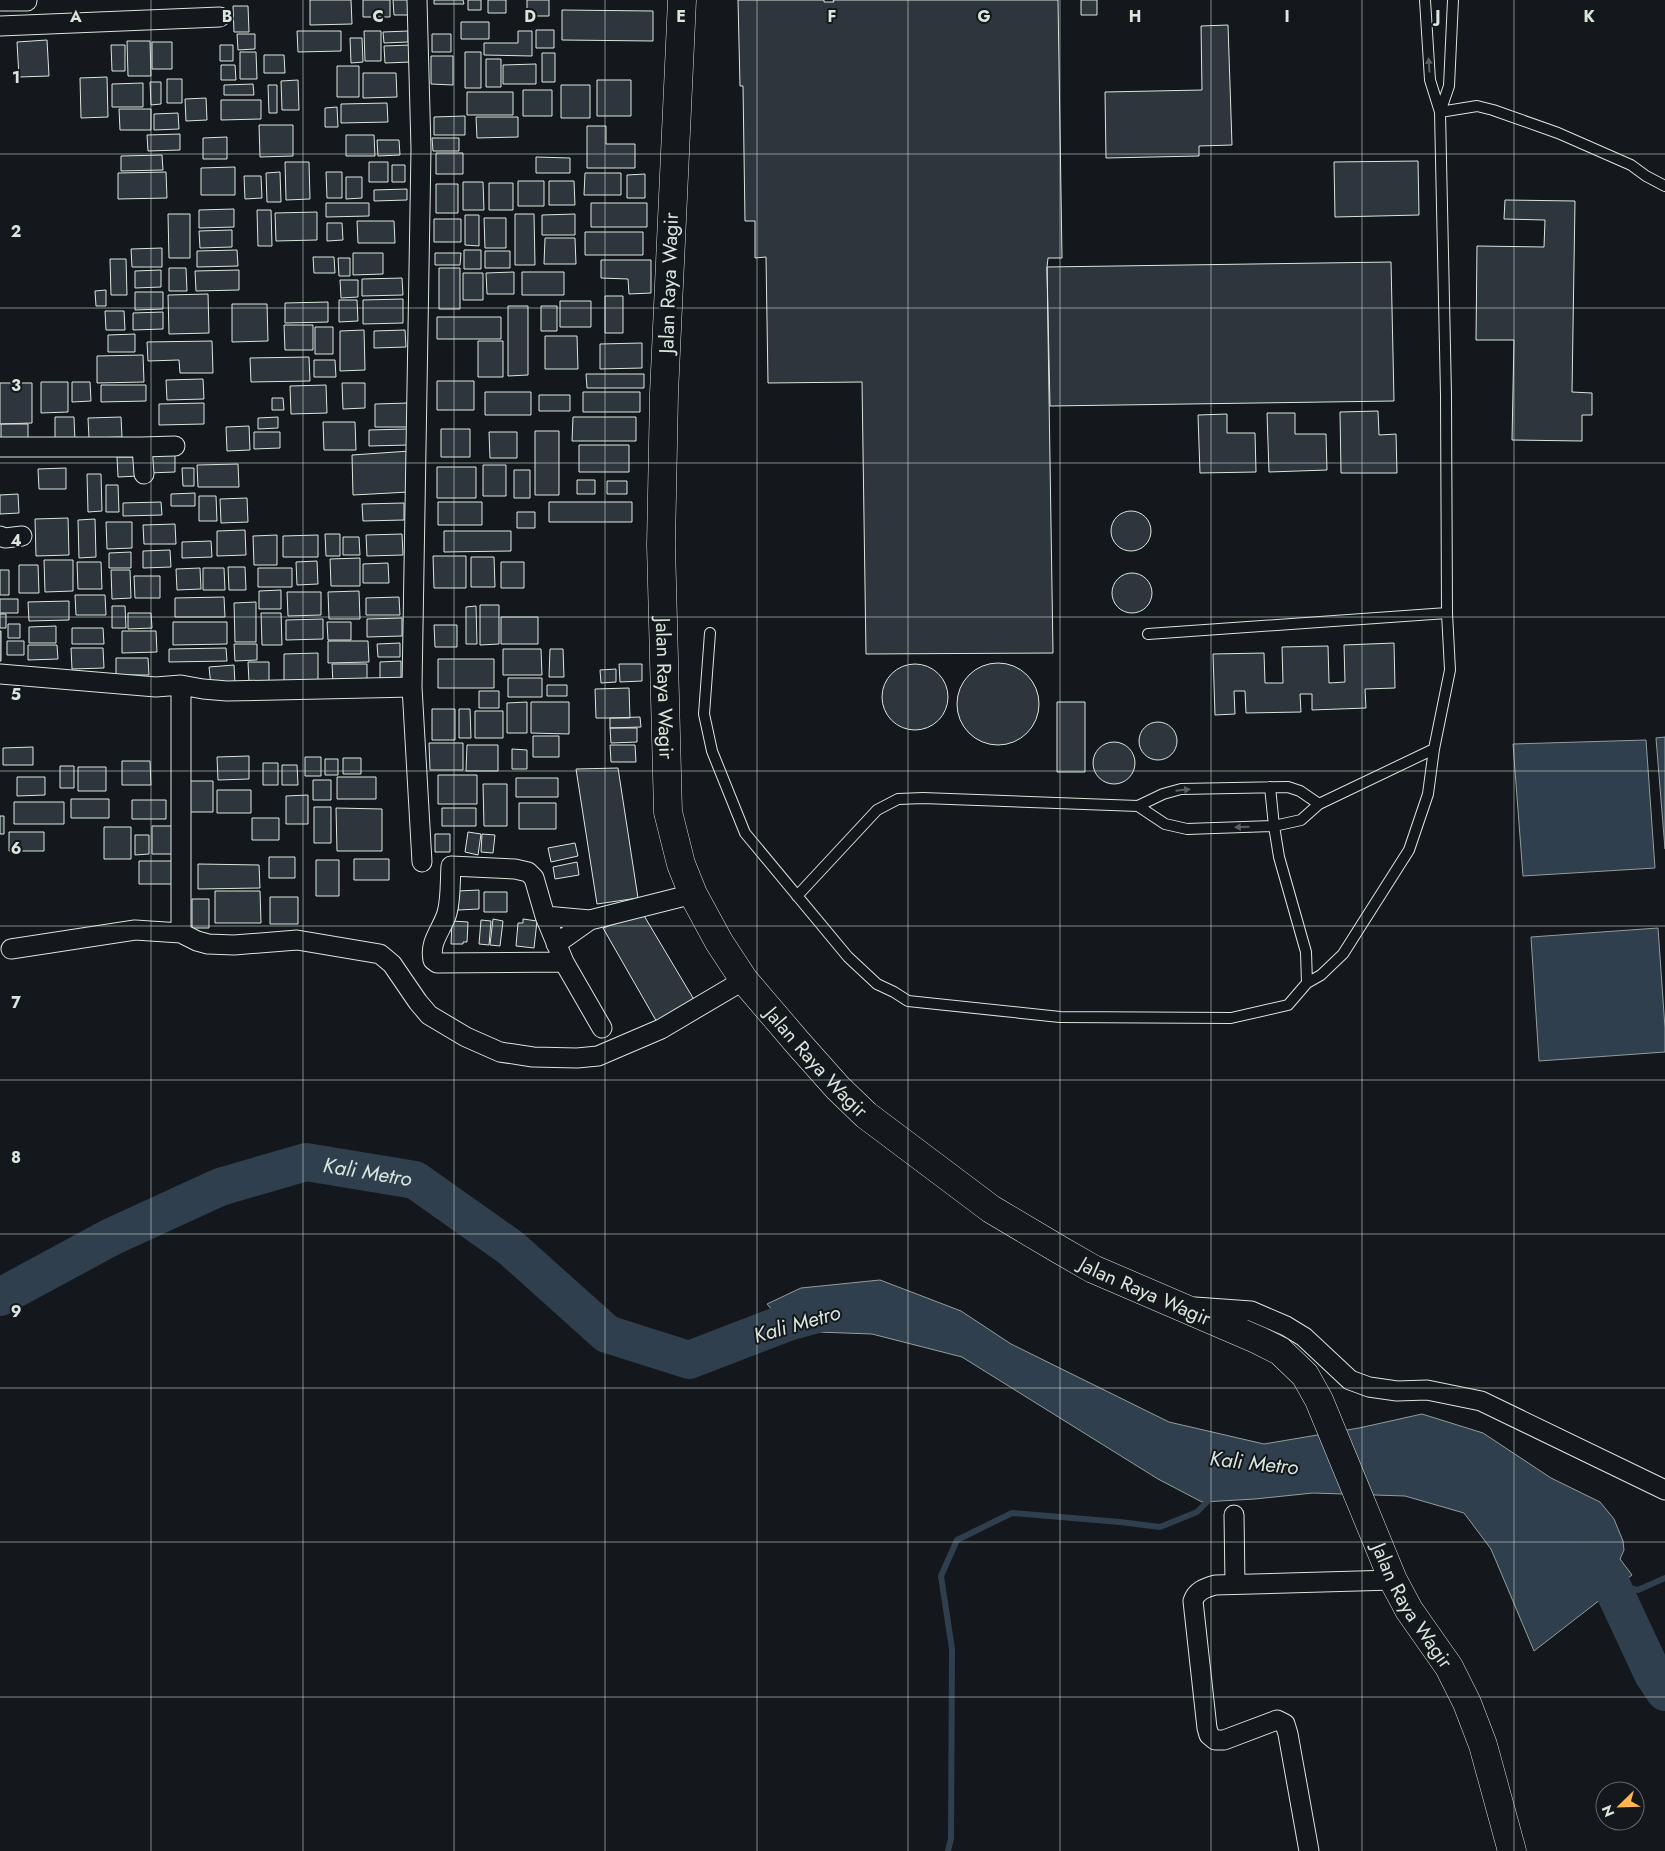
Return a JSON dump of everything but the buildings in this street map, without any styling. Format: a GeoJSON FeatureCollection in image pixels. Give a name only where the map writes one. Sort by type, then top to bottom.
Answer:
{"type":"FeatureCollection","features":[{"type":"Feature","properties":{"kind":"main road","name":"Jalan Raya Wagir"},"geometry":{"type":"LineString","coordinates":[[682,0],[664,394],[661,546],[668,812],[681,864],[693,894],[719,942],[744,980],[838,1088],[866,1115],[991,1209],[1093,1269],[1184,1307],[1280,1351],[1305,1375],[1319,1400],[1393,1580],[1409,1610],[1449,1667],[1467,1703],[1489,1764],[1512,1851]]}},
{"type":"Feature","properties":{"kind":"street"},"geometry":{"type":"LineString","coordinates":[[417,0],[421,149],[412,687],[422,862]]}},
{"type":"Feature","properties":{"kind":"street"},"geometry":{"type":"LineString","coordinates":[[0,1],[27,1]]}},
{"type":"Feature","properties":{"kind":"street"},"geometry":{"type":"LineString","coordinates":[[0,26],[220,17]]}},
{"type":"Feature","properties":{"kind":"street"},"geometry":{"type":"LineString","coordinates":[[0,447],[175,446]]}},
{"type":"Feature","properties":{"kind":"street"},"geometry":{"type":"LineString","coordinates":[[142,447],[144,474]]}},
{"type":"Feature","properties":{"kind":"street"},"geometry":{"type":"LineString","coordinates":[[0,536],[6,538],[22,536]]}},
{"type":"Feature","properties":{"kind":"street"},"geometry":{"type":"LineString","coordinates":[[0,674],[156,686],[181,685],[227,691],[412,687]]}},
{"type":"Feature","properties":{"kind":"street"},"geometry":{"type":"LineString","coordinates":[[181,685],[181,934]]}},
{"type":"Feature","properties":{"kind":"street"},"geometry":{"type":"LineString","coordinates":[[564,962],[437,963],[433,960],[431,953],[433,942],[447,912],[451,866],[515,869],[528,872],[534,878],[545,916],[564,962],[602,1028]]}},
{"type":"Feature","properties":{"kind":"street"},"geometry":{"type":"LineString","coordinates":[[545,916],[590,920],[693,894]]}},
{"type":"Feature","properties":{"kind":"street"},"geometry":{"type":"LineString","coordinates":[[556,944],[590,920]]}},
{"type":"Feature","properties":{"kind":"street"},"geometry":{"type":"LineString","coordinates":[[11,949],[134,930],[181,934],[208,944],[234,945],[297,940],[380,954],[392,964],[429,1015],[466,1037],[500,1052],[532,1058],[598,1056],[661,1029],[744,980]]}},
{"type":"Feature","properties":{"kind":"street"},"geometry":{"type":"LineString","coordinates":[[1184,1307],[1251,1311],[1286,1326],[1304,1337],[1350,1380],[1368,1387],[1397,1391],[1427,1390],[1481,1401],[1665,1490]]}},
{"type":"Feature","properties":{"kind":"street"},"geometry":{"type":"LineString","coordinates":[[1234,1515],[1235,1583]]}},
{"type":"Feature","properties":{"kind":"street"},"geometry":{"type":"LineString","coordinates":[[1309,1851],[1285,1724],[1278,1720],[1224,1740],[1215,1740],[1209,1735],[1193,1602],[1194,1596],[1203,1589],[1215,1584],[1393,1580]]}},
{"type":"Feature","properties":{"kind":"lane"},"geometry":{"type":"LineString","coordinates":[[710,633],[704,714],[712,751],[745,833],[848,957],[878,984],[908,1001],[1060,1017],[1231,1018],[1265,1012],[1288,1005],[1307,983],[1321,976],[1343,954],[1408,850],[1428,794],[1434,749],[1450,670],[1447,613],[1446,405],[1440,112],[1430,80],[1425,0]]}},
{"type":"Feature","properties":{"kind":"lane"},"geometry":{"type":"LineString","coordinates":[[1440,112],[1449,86],[1453,0]]}},
{"type":"Feature","properties":{"kind":"lane"},"geometry":{"type":"LineString","coordinates":[[1440,112],[1477,106],[1493,110],[1558,133],[1622,161],[1665,186]]}},
{"type":"Feature","properties":{"kind":"lane"},"geometry":{"type":"LineString","coordinates":[[1148,634],[1447,613]]}},
{"type":"Feature","properties":{"kind":"lane"},"geometry":{"type":"LineString","coordinates":[[1138,806],[1165,824],[1187,829],[1274,826],[1300,820],[1320,804],[1434,749]]}},
{"type":"Feature","properties":{"kind":"lane"},"geometry":{"type":"LineString","coordinates":[[1270,787],[1279,856],[1306,952],[1307,983]]}},
{"type":"Feature","properties":{"kind":"lane"},"geometry":{"type":"LineString","coordinates":[[798,896],[864,822],[877,810],[898,799],[923,798],[1138,806],[1162,794],[1181,789],[1288,787],[1300,791],[1320,804]]}},
{"type":"Feature","properties":{"kind":"water"},"geometry":{"type":"Polygon","coordinates":[[[1665,737],[1665,849],[1656,738],[1665,737]]]}},
{"type":"Feature","properties":{"kind":"water"},"geometry":{"type":"Polygon","coordinates":[[[1646,740],[1655,868],[1523,876],[1513,744],[1646,740]]]}},
{"type":"Feature","properties":{"kind":"water"},"geometry":{"type":"Polygon","coordinates":[[[1658,928],[1665,1052],[1539,1061],[1531,937],[1658,928]]]}},
{"type":"Feature","properties":{"kind":"water"},"geometry":{"type":"Polygon","coordinates":[[[880,1280],[961,1311],[1011,1344],[1169,1422],[1264,1444],[1359,1428],[1422,1414],[1483,1433],[1551,1478],[1600,1502],[1614,1519],[1623,1541],[1624,1550],[1620,1559],[1632,1575],[1534,1651],[1491,1549],[1464,1513],[1405,1496],[1313,1493],[1202,1502],[1158,1479],[962,1357],[872,1334],[790,1331],[767,1304],[801,1288],[880,1280]]]}},
{"type":"Feature","properties":{"kind":"waterway","name":"Kali Metro"},"geometry":{"type":"LineString","coordinates":[[0,1297],[111,1237],[220,1187],[306,1162],[415,1180],[511,1248],[607,1334],[689,1360],[788,1322],[832,1310]]}},
{"type":"Feature","properties":{"kind":"waterway"},"geometry":{"type":"LineString","coordinates":[[948,1851],[951,1839],[952,1649],[941,1576],[957,1540],[1012,1513],[1160,1527],[1197,1512],[1212,1497]]}},
{"type":"Feature","properties":{"kind":"waterway","name":"Kali Metro"},"geometry":{"type":"LineString","coordinates":[[1577,1554],[1611,1584],[1653,1674],[1665,1692]]}},
{"type":"Feature","properties":{"kind":"waterway"},"geometry":{"type":"LineString","coordinates":[[1612,1584],[1638,1590],[1665,1578]]}}]}
